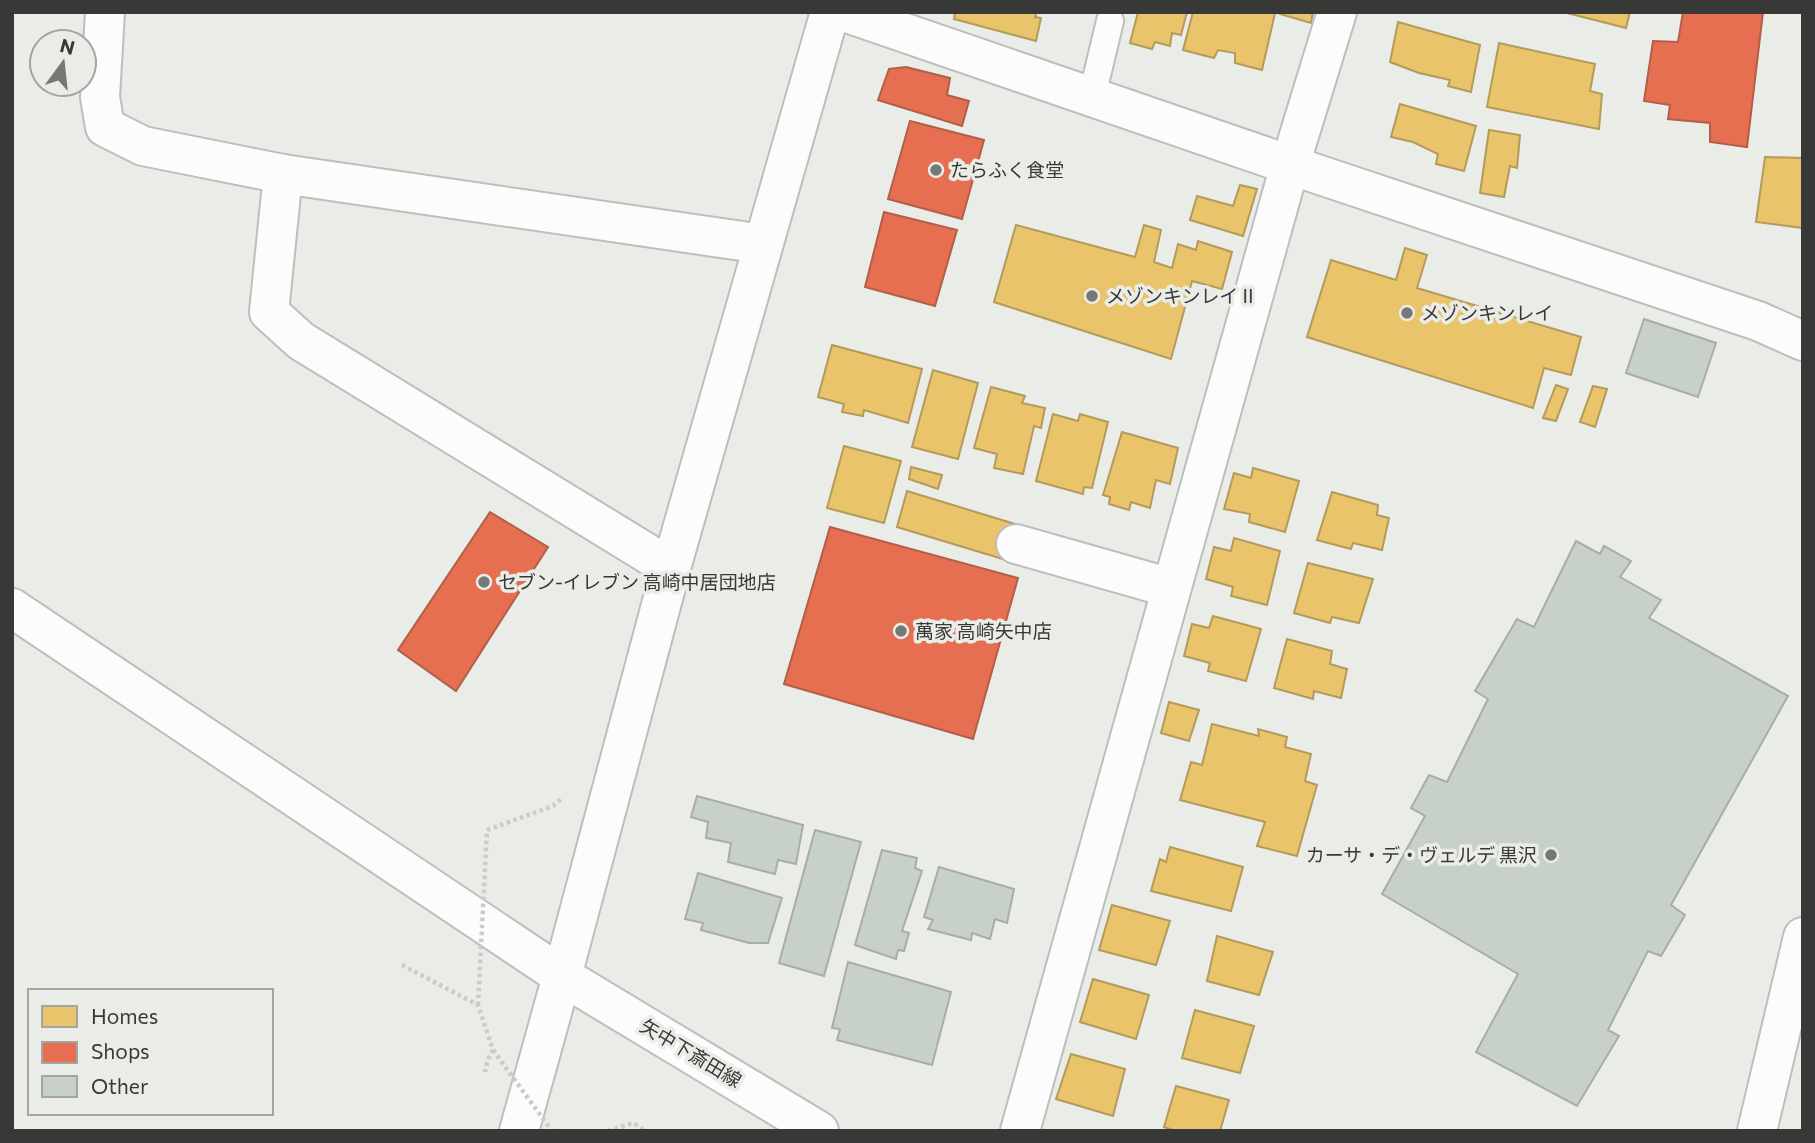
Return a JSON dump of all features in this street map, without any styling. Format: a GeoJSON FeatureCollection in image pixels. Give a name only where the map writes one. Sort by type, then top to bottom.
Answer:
{"type":"FeatureCollection","features":[{"type":"Feature","properties":{"kind":"street"},"geometry":{"type":"LineString","coordinates":[[105,12],[100,97],[105,127],[143,146],[283,174],[762,244]]}},
{"type":"Feature","properties":{"kind":"street"},"geometry":{"type":"LineString","coordinates":[[519,1131],[671,568],[830,12]]}},
{"type":"Feature","properties":{"kind":"street"},"geometry":{"type":"LineString","coordinates":[[844,12],[1290,165],[1758,321],[1803,341]]}},
{"type":"Feature","properties":{"kind":"street"},"geometry":{"type":"LineString","coordinates":[[1020,1131],[1290,165],[1337,12]]}},
{"type":"Feature","properties":{"kind":"street"},"geometry":{"type":"LineString","coordinates":[[283,174],[269,312],[302,341],[671,568]]}},
{"type":"Feature","properties":{"kind":"street"},"geometry":{"type":"LineString","coordinates":[[1016,544],[1171,588]]}},
{"type":"Feature","properties":{"kind":"street","name":"矢中下斎田線"},"geometry":{"type":"LineString","coordinates":[[12,608],[562,976],[819,1131]]}},
{"type":"Feature","properties":{"kind":"street"},"geometry":{"type":"LineString","coordinates":[[1757,1131],[1803,937]]}},
{"type":"Feature","properties":{"kind":"lane"},"geometry":{"type":"LineString","coordinates":[[1091,96],[1110,21]]}},
{"type":"Feature","properties":{"kind":"path"},"geometry":{"type":"LineString","coordinates":[[552,1131],[494,1050],[478,1005],[486,830],[553,806],[559,801],[562,789]]}},
{"type":"Feature","properties":{"kind":"path"},"geometry":{"type":"LineString","coordinates":[[402,965],[478,1005]]}},
{"type":"Feature","properties":{"kind":"path"},"geometry":{"type":"LineString","coordinates":[[608,1131],[633,1123],[645,1131]]}},
{"type":"Feature","properties":{"kind":"building: Homes"},"geometry":{"type":"Polygon","coordinates":[[[953,12],[1037,12],[1035,17],[1041,18],[1036,41],[954,19],[953,12]]]}},
{"type":"Feature","properties":{"kind":"building: Homes"},"geometry":{"type":"Polygon","coordinates":[[[1138,12],[1187,12],[1181,35],[1172,33],[1170,46],[1155,42],[1152,49],[1130,43],[1138,12]]]}},
{"type":"Feature","properties":{"kind":"building: Homes"},"geometry":{"type":"Polygon","coordinates":[[[1193,12],[1275,13],[1262,70],[1235,63],[1235,53],[1218,50],[1214,58],[1183,50],[1193,12]]]}},
{"type":"Feature","properties":{"kind":"building: Homes"},"geometry":{"type":"Polygon","coordinates":[[[1280,12],[1313,12],[1311,23],[1280,12]]]}},
{"type":"Feature","properties":{"kind":"building: Homes"},"geometry":{"type":"Polygon","coordinates":[[[1563,12],[1630,12],[1626,28],[1563,12]]]}},
{"type":"Feature","properties":{"kind":"building: Homes"},"geometry":{"type":"Polygon","coordinates":[[[1398,22],[1480,45],[1471,92],[1448,86],[1450,80],[1419,73],[1390,62],[1398,22]]]}},
{"type":"Feature","properties":{"kind":"building: Homes"},"geometry":{"type":"Polygon","coordinates":[[[1499,43],[1595,64],[1590,91],[1602,94],[1599,129],[1487,107],[1499,43]]]}},
{"type":"Feature","properties":{"kind":"building: Homes"},"geometry":{"type":"Polygon","coordinates":[[[1400,104],[1476,126],[1464,171],[1436,164],[1438,154],[1413,142],[1391,137],[1400,104]]]}},
{"type":"Feature","properties":{"kind":"building: Homes"},"geometry":{"type":"Polygon","coordinates":[[[1489,130],[1520,135],[1517,168],[1510,166],[1504,197],[1480,193],[1489,130]]]}},
{"type":"Feature","properties":{"kind":"building: Homes"},"geometry":{"type":"Polygon","coordinates":[[[1765,157],[1803,158],[1803,228],[1756,222],[1765,157]]]}},
{"type":"Feature","properties":{"kind":"building: Homes"},"geometry":{"type":"Polygon","coordinates":[[[1240,185],[1257,189],[1243,236],[1190,220],[1197,196],[1233,206],[1240,185]]]}},
{"type":"Feature","properties":{"kind":"building: Homes","name":"メゾンキンレイⅡ"},"geometry":{"type":"Polygon","coordinates":[[[1016,225],[1135,257],[1144,225],[1161,230],[1154,262],[1172,268],[1178,244],[1196,250],[1198,241],[1232,252],[1222,289],[1192,281],[1171,359],[994,302],[1016,225]]]}},
{"type":"Feature","properties":{"kind":"building: Homes","name":"メゾンキンレイ"},"geometry":{"type":"Polygon","coordinates":[[[1405,248],[1427,255],[1417,288],[1581,337],[1571,375],[1544,368],[1533,408],[1307,337],[1331,260],[1396,280],[1405,248]]]}},
{"type":"Feature","properties":{"kind":"building: Homes"},"geometry":{"type":"Polygon","coordinates":[[[832,345],[922,369],[908,423],[864,410],[863,416],[842,412],[844,404],[818,397],[832,345]]]}},
{"type":"Feature","properties":{"kind":"building: Homes"},"geometry":{"type":"Polygon","coordinates":[[[933,370],[978,383],[958,459],[912,447],[933,370]]]}},
{"type":"Feature","properties":{"kind":"building: Homes"},"geometry":{"type":"Polygon","coordinates":[[[1556,385],[1568,389],[1556,421],[1543,418],[1556,385]]]}},
{"type":"Feature","properties":{"kind":"building: Homes"},"geometry":{"type":"Polygon","coordinates":[[[1593,386],[1607,389],[1595,427],[1580,422],[1593,386]]]}},
{"type":"Feature","properties":{"kind":"building: Homes"},"geometry":{"type":"Polygon","coordinates":[[[991,387],[1025,396],[1022,403],[1045,408],[1041,428],[1034,426],[1023,474],[994,468],[997,454],[974,448],[991,387]]]}},
{"type":"Feature","properties":{"kind":"building: Homes"},"geometry":{"type":"Polygon","coordinates":[[[1053,414],[1078,421],[1080,414],[1108,422],[1092,488],[1084,487],[1083,494],[1036,481],[1053,414]]]}},
{"type":"Feature","properties":{"kind":"building: Homes"},"geometry":{"type":"Polygon","coordinates":[[[1122,432],[1178,448],[1170,484],[1156,480],[1150,508],[1131,502],[1129,510],[1109,504],[1110,497],[1103,495],[1122,432]]]}},
{"type":"Feature","properties":{"kind":"building: Homes"},"geometry":{"type":"Polygon","coordinates":[[[844,446],[901,461],[884,523],[827,508],[844,446]]]}},
{"type":"Feature","properties":{"kind":"building: Homes"},"geometry":{"type":"Polygon","coordinates":[[[911,467],[942,475],[938,489],[909,479],[911,467]]]}},
{"type":"Feature","properties":{"kind":"building: Homes"},"geometry":{"type":"Polygon","coordinates":[[[1253,468],[1299,481],[1285,532],[1249,522],[1250,514],[1224,509],[1234,473],[1251,478],[1253,468]]]}},
{"type":"Feature","properties":{"kind":"building: Homes"},"geometry":{"type":"Polygon","coordinates":[[[907,491],[1015,524],[1006,560],[897,527],[907,491]]]}},
{"type":"Feature","properties":{"kind":"building: Homes"},"geometry":{"type":"Polygon","coordinates":[[[1332,492],[1378,505],[1377,515],[1389,518],[1382,550],[1353,543],[1351,549],[1317,540],[1332,492]]]}},
{"type":"Feature","properties":{"kind":"building: Homes"},"geometry":{"type":"Polygon","coordinates":[[[1234,538],[1280,551],[1267,605],[1231,596],[1233,587],[1206,579],[1214,547],[1231,551],[1234,538]]]}},
{"type":"Feature","properties":{"kind":"building: Homes"},"geometry":{"type":"Polygon","coordinates":[[[1308,563],[1373,579],[1359,623],[1332,617],[1330,623],[1294,613],[1308,563]]]}},
{"type":"Feature","properties":{"kind":"building: Homes"},"geometry":{"type":"Polygon","coordinates":[[[1213,616],[1261,629],[1246,681],[1208,671],[1210,663],[1184,656],[1192,624],[1209,628],[1213,616]]]}},
{"type":"Feature","properties":{"kind":"building: Homes"},"geometry":{"type":"Polygon","coordinates":[[[1287,639],[1332,651],[1330,664],[1347,669],[1341,698],[1314,691],[1313,699],[1274,688],[1287,639]]]}},
{"type":"Feature","properties":{"kind":"building: Homes"},"geometry":{"type":"Polygon","coordinates":[[[1169,702],[1199,710],[1189,741],[1161,733],[1169,702]]]}},
{"type":"Feature","properties":{"kind":"building: Homes"},"geometry":{"type":"Polygon","coordinates":[[[1212,724],[1259,736],[1258,729],[1287,737],[1285,747],[1311,754],[1305,781],[1317,785],[1297,856],[1257,846],[1265,822],[1180,800],[1191,762],[1202,765],[1212,724]]]}},
{"type":"Feature","properties":{"kind":"building: Homes"},"geometry":{"type":"Polygon","coordinates":[[[1170,847],[1243,867],[1231,911],[1151,891],[1160,859],[1166,862],[1170,847]]]}},
{"type":"Feature","properties":{"kind":"building: Homes"},"geometry":{"type":"Polygon","coordinates":[[[1112,905],[1170,921],[1156,965],[1099,950],[1112,905]]]}},
{"type":"Feature","properties":{"kind":"building: Homes"},"geometry":{"type":"Polygon","coordinates":[[[1217,936],[1273,952],[1259,995],[1207,981],[1217,936]]]}},
{"type":"Feature","properties":{"kind":"building: Homes"},"geometry":{"type":"Polygon","coordinates":[[[1093,979],[1149,995],[1136,1039],[1080,1022],[1093,979]]]}},
{"type":"Feature","properties":{"kind":"building: Homes"},"geometry":{"type":"Polygon","coordinates":[[[1195,1010],[1254,1026],[1240,1073],[1182,1058],[1195,1010]]]}},
{"type":"Feature","properties":{"kind":"building: Homes"},"geometry":{"type":"Polygon","coordinates":[[[1071,1054],[1125,1069],[1113,1116],[1056,1099],[1071,1054]]]}},
{"type":"Feature","properties":{"kind":"building: Homes"},"geometry":{"type":"Polygon","coordinates":[[[1176,1086],[1229,1100],[1220,1131],[1176,1131],[1164,1127],[1176,1086]]]}},
{"type":"Feature","properties":{"kind":"building: Shops"},"geometry":{"type":"Polygon","coordinates":[[[1683,12],[1763,12],[1747,147],[1710,142],[1710,123],[1668,119],[1670,105],[1644,101],[1653,41],[1678,42],[1683,12]]]}},
{"type":"Feature","properties":{"kind":"building: Shops"},"geometry":{"type":"Polygon","coordinates":[[[906,67],[950,78],[947,95],[969,101],[962,126],[878,100],[889,69],[906,67]]]}},
{"type":"Feature","properties":{"kind":"building: Shops","name":"たらふく食堂"},"geometry":{"type":"Polygon","coordinates":[[[910,121],[984,140],[962,219],[888,199],[910,121]]]}},
{"type":"Feature","properties":{"kind":"building: Shops"},"geometry":{"type":"Polygon","coordinates":[[[884,212],[957,230],[935,306],[865,287],[884,212]]]}},
{"type":"Feature","properties":{"kind":"building: Shops","name":"セブン-イレブン 高崎中居団地店"},"geometry":{"type":"Polygon","coordinates":[[[490,512],[548,547],[456,691],[398,650],[490,512]]]}},
{"type":"Feature","properties":{"kind":"building: Shops","name":"萬家 高崎矢中店"},"geometry":{"type":"Polygon","coordinates":[[[830,527],[1018,578],[973,739],[784,684],[830,527]]]}},
{"type":"Feature","properties":{"kind":"building: Other"},"geometry":{"type":"Polygon","coordinates":[[[1644,319],[1716,343],[1698,397],[1626,373],[1644,319]]]}},
{"type":"Feature","properties":{"kind":"building: Other","name":"カーサ・デ・ヴェルデ 黒沢"},"geometry":{"type":"Polygon","coordinates":[[[1576,541],[1600,554],[1604,546],[1631,561],[1620,577],[1661,600],[1649,618],[1788,696],[1671,905],[1685,915],[1661,956],[1648,951],[1608,1030],[1619,1036],[1577,1106],[1476,1052],[1518,974],[1382,894],[1425,816],[1411,808],[1429,775],[1447,782],[1488,699],[1475,691],[1517,619],[1534,627],[1576,541]]]}},
{"type":"Feature","properties":{"kind":"building: Other"},"geometry":{"type":"Polygon","coordinates":[[[697,796],[803,825],[796,864],[778,860],[775,874],[728,862],[731,843],[706,838],[708,822],[691,817],[697,796]]]}},
{"type":"Feature","properties":{"kind":"building: Other"},"geometry":{"type":"Polygon","coordinates":[[[815,830],[861,842],[824,976],[779,963],[815,830]]]}},
{"type":"Feature","properties":{"kind":"building: Other"},"geometry":{"type":"Polygon","coordinates":[[[882,850],[917,858],[915,868],[922,871],[902,931],[909,933],[904,951],[898,950],[896,959],[855,945],[882,850]]]}},
{"type":"Feature","properties":{"kind":"building: Other"},"geometry":{"type":"Polygon","coordinates":[[[939,867],[1014,889],[1007,923],[995,919],[990,939],[972,933],[971,940],[928,929],[933,920],[924,917],[939,867]]]}},
{"type":"Feature","properties":{"kind":"building: Other"},"geometry":{"type":"Polygon","coordinates":[[[698,873],[782,898],[768,943],[749,943],[701,930],[703,923],[685,919],[698,873]]]}},
{"type":"Feature","properties":{"kind":"building: Other"},"geometry":{"type":"Polygon","coordinates":[[[848,962],[951,992],[932,1065],[837,1040],[840,1029],[832,1028],[848,962]]]}},
{"type":"Feature","properties":{"kind":"place","name":"たらふく食堂"},"geometry":{"type":"Point","coordinates":[936,170]}},
{"type":"Feature","properties":{"kind":"place","name":"メゾンキンレイⅡ"},"geometry":{"type":"Point","coordinates":[1092,296]}},
{"type":"Feature","properties":{"kind":"place","name":"メゾンキンレイ"},"geometry":{"type":"Point","coordinates":[1407,313]}},
{"type":"Feature","properties":{"kind":"place","name":"セブン-イレブン 高崎中居団地店"},"geometry":{"type":"Point","coordinates":[484,582]}},
{"type":"Feature","properties":{"kind":"place","name":"萬家 高崎矢中店"},"geometry":{"type":"Point","coordinates":[901,631]}},
{"type":"Feature","properties":{"kind":"place","name":"カーサ・デ・ヴェルデ 黒沢"},"geometry":{"type":"Point","coordinates":[1551,855]}}]}
